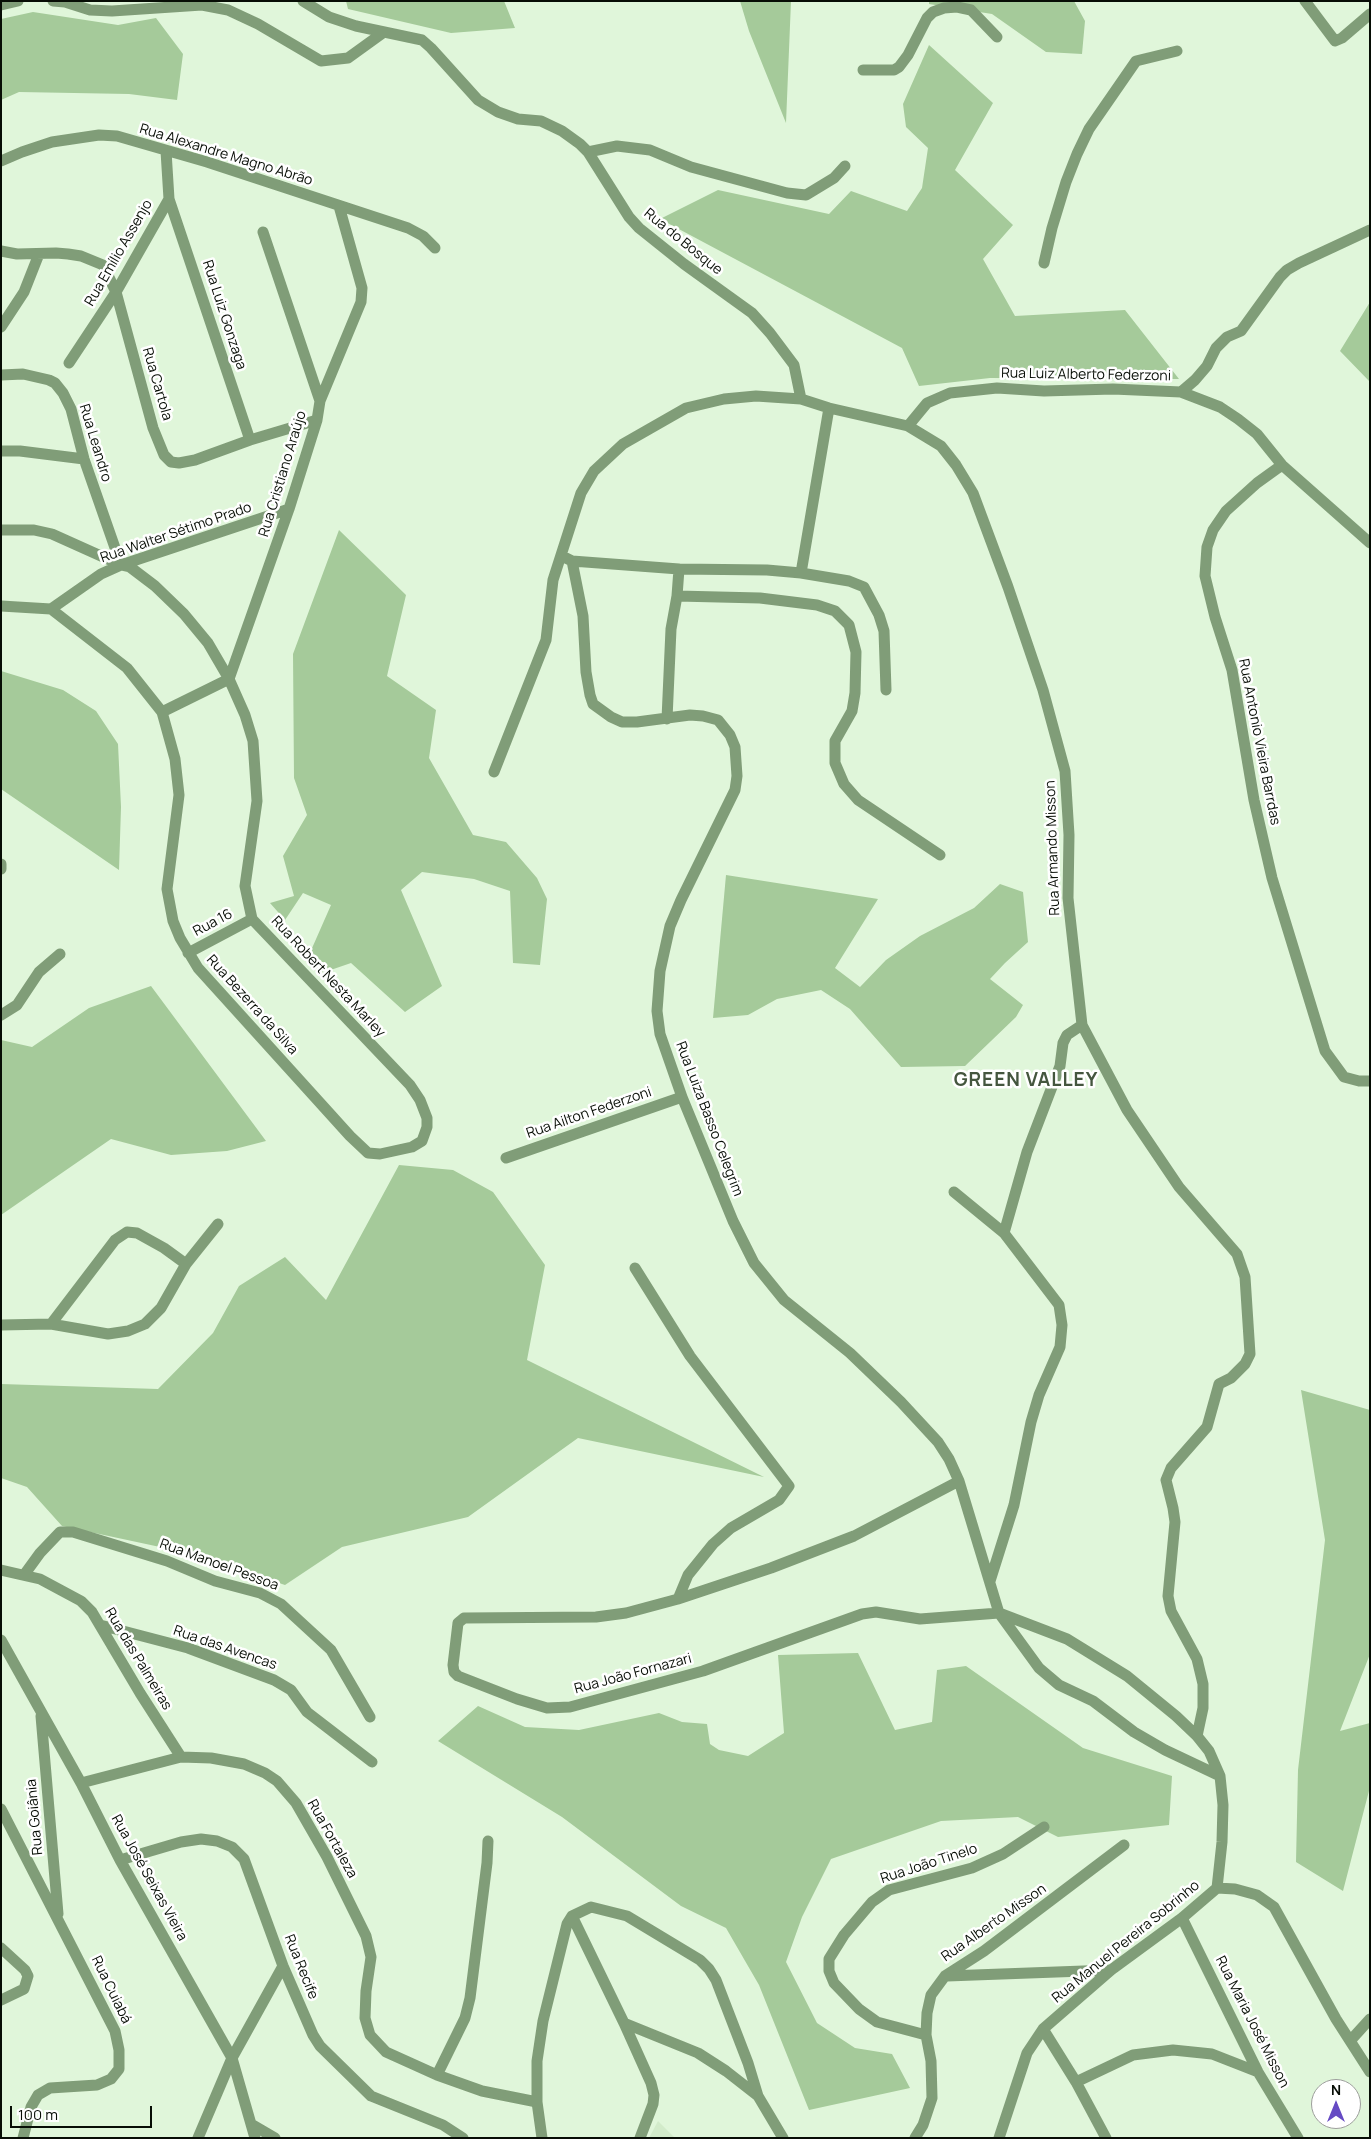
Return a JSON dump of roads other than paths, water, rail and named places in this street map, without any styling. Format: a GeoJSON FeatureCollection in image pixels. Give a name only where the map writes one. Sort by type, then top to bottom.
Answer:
{"type":"FeatureCollection","features":[{"type":"Feature","properties":{"kind":"street"},"geometry":{"type":"LineString","coordinates":[[1,5],[18,1]]}},
{"type":"Feature","properties":{"kind":"street"},"geometry":{"type":"LineString","coordinates":[[53,1],[65,2],[90,10],[112,11],[202,5],[228,10],[258,24],[321,61],[348,58],[384,32]]}},
{"type":"Feature","properties":{"kind":"street","name":"Rua do Bosque"},"geometry":{"type":"LineString","coordinates":[[303,1],[329,16],[356,26],[422,40],[478,100],[498,112],[518,119],[541,121],[562,131],[588,152],[605,182],[639,228],[684,264],[752,313],[770,333],[794,365],[802,399]]}},
{"type":"Feature","properties":{"kind":"street"},"geometry":{"type":"LineString","coordinates":[[1305,1],[1335,41],[1342,38],[1370,14]]}},
{"type":"Feature","properties":{"kind":"street"},"geometry":{"type":"LineString","coordinates":[[863,70],[894,70],[899,67],[908,55],[927,18],[937,10],[944,8],[957,7],[971,10],[996,37]]}},
{"type":"Feature","properties":{"kind":"street"},"geometry":{"type":"LineString","coordinates":[[1044,264],[1052,228],[1066,182],[1089,129],[1136,61],[1177,51]]}},
{"type":"Feature","properties":{"kind":"street","name":"Rua Alexandre Magno Abrão"},"geometry":{"type":"LineString","coordinates":[[1,161],[52,142],[99,136],[117,136],[208,162],[408,228],[423,236],[435,248]]}},
{"type":"Feature","properties":{"kind":"street"},"geometry":{"type":"LineString","coordinates":[[588,152],[617,146],[650,150],[691,167],[787,193],[806,195],[834,178],[845,166]]}},
{"type":"Feature","properties":{"kind":"street","name":"Rua Emílio Assenjo"},"geometry":{"type":"LineString","coordinates":[[70,363],[116,292],[169,198],[166,151]]}},
{"type":"Feature","properties":{"kind":"street","name":"Rua Luiz Gonzaga"},"geometry":{"type":"LineString","coordinates":[[169,198],[250,440]]}},
{"type":"Feature","properties":{"kind":"street","name":"Rua Cristiano Araújo"},"geometry":{"type":"LineString","coordinates":[[229,679],[289,509],[317,420],[320,401],[359,308],[362,293],[339,206]]}},
{"type":"Feature","properties":{"kind":"street"},"geometry":{"type":"LineString","coordinates":[[1181,392],[1207,366],[1216,348],[1227,337],[1240,331],[1287,270],[1370,230]]}},
{"type":"Feature","properties":{"kind":"street"},"geometry":{"type":"LineString","coordinates":[[263,232],[320,401]]}},
{"type":"Feature","properties":{"kind":"street","name":"Rua Cartola"},"geometry":{"type":"LineString","coordinates":[[1,252],[75,255],[98,262],[105,269],[116,292],[153,428],[164,455],[171,462],[188,462],[250,440],[317,420]]}},
{"type":"Feature","properties":{"kind":"street"},"geometry":{"type":"LineString","coordinates":[[1,327],[24,292],[39,254]]}},
{"type":"Feature","properties":{"kind":"street","name":"Rua Leandro"},"geometry":{"type":"LineString","coordinates":[[1,375],[36,376],[55,383],[63,393],[71,409],[84,459],[121,565]]}},
{"type":"Feature","properties":{"kind":"street","name":"Rua Luiz Alberto Federzoni"},"geometry":{"type":"LineString","coordinates":[[908,426],[927,403],[950,393],[997,388],[1044,391],[1113,389],[1181,392],[1220,407],[1238,418],[1256,434],[1282,465],[1370,543]]}},
{"type":"Feature","properties":{"kind":"street","name":"Rua Armando Misson"},"geometry":{"type":"LineString","coordinates":[[494,772],[546,640],[553,580],[567,558],[581,493],[594,471],[623,444],[686,408],[724,399],[756,396],[802,399],[829,408],[908,426],[941,446],[956,465],[973,493],[1008,587],[1043,690],[1065,771],[1069,835],[1068,898],[1082,1026]]}},
{"type":"Feature","properties":{"kind":"street"},"geometry":{"type":"LineString","coordinates":[[801,573],[829,408]]}},
{"type":"Feature","properties":{"kind":"street"},"geometry":{"type":"LineString","coordinates":[[1,451],[20,451],[84,459]]}},
{"type":"Feature","properties":{"kind":"street","name":"Rua Antonio Vieira Barrdas"},"geometry":{"type":"LineString","coordinates":[[1282,465],[1257,483],[1226,511],[1217,524],[1207,547],[1205,576],[1215,617],[1232,670],[1254,800],[1272,878],[1325,1052],[1344,1077],[1359,1081],[1370,1081]]}},
{"type":"Feature","properties":{"kind":"street","name":"Rua Walter Sétimo Prado"},"geometry":{"type":"LineString","coordinates":[[51,609],[101,574],[121,565],[289,509]]}},
{"type":"Feature","properties":{"kind":"street","name":"Rua Robert Nesta Marley"},"geometry":{"type":"LineString","coordinates":[[1,530],[34,530],[52,534],[121,565],[130,567],[149,581],[184,614],[208,643],[229,679],[245,715],[253,741],[257,801],[245,886],[252,919],[410,1085],[420,1100],[427,1118],[427,1127],[422,1141],[412,1147]]}},
{"type":"Feature","properties":{"kind":"street"},"geometry":{"type":"LineString","coordinates":[[567,558],[679,569],[767,570],[801,573],[848,581],[864,587],[873,601],[884,631],[886,690]]}},
{"type":"Feature","properties":{"kind":"street","name":"Rua Luiza Basso Celegrim"},"geometry":{"type":"LineString","coordinates":[[567,558],[583,616],[590,696],[593,704],[610,717],[622,722],[667,719],[690,715],[718,720],[730,736],[737,760],[735,790],[670,926],[657,993],[660,1034],[682,1096],[733,1221],[754,1263],[784,1300],[850,1352],[901,1402],[938,1442],[949,1459],[959,1481],[999,1612],[1039,1668],[1059,1685],[1093,1701],[1134,1732],[1165,1750],[1220,1776]]}},
{"type":"Feature","properties":{"kind":"street"},"geometry":{"type":"LineString","coordinates":[[667,719],[671,629],[677,596],[679,569]]}},
{"type":"Feature","properties":{"kind":"street"},"geometry":{"type":"LineString","coordinates":[[677,596],[760,598],[817,605],[835,612],[849,625],[856,652],[855,693],[852,711],[835,740],[835,763],[844,784],[858,800],[940,855]]}},
{"type":"Feature","properties":{"kind":"street"},"geometry":{"type":"LineString","coordinates":[[1,606],[51,609]]}},
{"type":"Feature","properties":{"kind":"street","name":"Rua Bezerra da Silva"},"geometry":{"type":"LineString","coordinates":[[51,609],[127,668],[162,712],[175,760],[179,795],[167,889],[172,921],[188,953],[204,976],[350,1136],[368,1153],[380,1154],[412,1147]]}},
{"type":"Feature","properties":{"kind":"street"},"geometry":{"type":"LineString","coordinates":[[162,712],[207,692],[229,679]]}},
{"type":"Feature","properties":{"kind":"street"},"geometry":{"type":"LineString","coordinates":[[1,864],[1,869]]}},
{"type":"Feature","properties":{"kind":"street","name":"Rua 16"},"geometry":{"type":"LineString","coordinates":[[188,953],[252,919]]}},
{"type":"Feature","properties":{"kind":"street"},"geometry":{"type":"LineString","coordinates":[[1,1015],[17,1005],[39,972],[60,954]]}},
{"type":"Feature","properties":{"kind":"street"},"geometry":{"type":"LineString","coordinates":[[1004,1233],[1027,1152],[1060,1066],[1063,1043],[1068,1035],[1082,1026],[1127,1110],[1179,1186],[1237,1254],[1245,1278],[1250,1354],[1245,1364],[1232,1378],[1219,1384],[1207,1427],[1171,1468],[1166,1480],[1175,1522],[1168,1596],[1171,1611],[1196,1659],[1203,1684],[1203,1708],[1197,1736]]}},
{"type":"Feature","properties":{"kind":"street","name":"Rua Ailton Federzoni"},"geometry":{"type":"LineString","coordinates":[[506,1158],[682,1096]]}},
{"type":"Feature","properties":{"kind":"street"},"geometry":{"type":"LineString","coordinates":[[954,1192],[1004,1233],[1058,1305],[1062,1325],[1060,1347],[1039,1395],[1031,1422],[1014,1505],[990,1581]]}},
{"type":"Feature","properties":{"kind":"street"},"geometry":{"type":"LineString","coordinates":[[1,1325],[50,1324],[108,1334],[128,1331],[146,1324],[161,1308],[186,1264],[218,1224]]}},
{"type":"Feature","properties":{"kind":"street"},"geometry":{"type":"LineString","coordinates":[[50,1324],[115,1240],[127,1232],[137,1233],[164,1248],[186,1264]]}},
{"type":"Feature","properties":{"kind":"street"},"geometry":{"type":"LineString","coordinates":[[635,1268],[690,1356],[788,1483],[788,1490],[779,1500],[732,1528],[713,1544],[688,1575],[678,1599]]}},
{"type":"Feature","properties":{"kind":"street","name":"Rua João Fornazari"},"geometry":{"type":"LineString","coordinates":[[959,1481],[854,1536],[771,1568],[678,1599],[626,1613],[596,1617],[464,1618],[458,1623],[453,1665],[454,1672],[458,1676],[517,1699],[547,1708],[570,1707],[703,1670],[862,1614],[876,1612],[920,1620],[999,1612]]}},
{"type":"Feature","properties":{"kind":"street","name":"Rua Manoel Pessoa"},"geometry":{"type":"LineString","coordinates":[[24,1575],[40,1553],[60,1532],[73,1532],[167,1561],[215,1580],[260,1593],[281,1604],[332,1650],[370,1717]]}},
{"type":"Feature","properties":{"kind":"street","name":"Rua das Palmeiras"},"geometry":{"type":"LineString","coordinates":[[1,1570],[40,1579],[81,1601],[92,1612],[181,1757]]}},
{"type":"Feature","properties":{"kind":"street"},"geometry":{"type":"LineString","coordinates":[[999,1612],[1067,1639],[1127,1676],[1197,1736],[1209,1751],[1220,1776],[1222,1814],[1217,1888]]}},
{"type":"Feature","properties":{"kind":"street","name":"Rua das Avencas"},"geometry":{"type":"LineString","coordinates":[[100,1625],[188,1648],[274,1680],[291,1690],[307,1712],[372,1762]]}},
{"type":"Feature","properties":{"kind":"street","name":"Rua José Seixas Vieira"},"geometry":{"type":"LineString","coordinates":[[1,1640],[81,1783],[120,1860],[232,2058],[255,2138]]}},
{"type":"Feature","properties":{"kind":"street","name":"Rua Goiânia"},"geometry":{"type":"LineString","coordinates":[[41,1712],[58,1919]]}},
{"type":"Feature","properties":{"kind":"street","name":"Rua Fortaleza"},"geometry":{"type":"LineString","coordinates":[[81,1783],[181,1757],[211,1758],[244,1764],[271,1777],[291,1797],[327,1857],[366,1936],[371,1957],[366,1991],[365,2018],[370,2035],[386,2052],[437,2075],[482,2091],[537,2102]]}},
{"type":"Feature","properties":{"kind":"street","name":"Rua Cuiabá"},"geometry":{"type":"LineString","coordinates":[[1,1809],[115,2031],[119,2050],[118,2069],[111,2079],[97,2085],[50,2088],[38,2095],[31,2107],[23,2138]]}},
{"type":"Feature","properties":{"kind":"street","name":"Rua João Tinelo"},"geometry":{"type":"LineString","coordinates":[[926,2035],[877,2022],[859,2009],[834,1983],[829,1971],[830,1959],[844,1935],[872,1902],[889,1890],[972,1868],[1003,1854],[1044,1827]]}},
{"type":"Feature","properties":{"kind":"street","name":"Rua Recife"},"geometry":{"type":"LineString","coordinates":[[120,1860],[180,1842],[217,1841],[232,1847],[244,1859],[283,1966],[316,2040],[371,2096],[443,2125],[463,2138]]}},
{"type":"Feature","properties":{"kind":"street"},"geometry":{"type":"LineString","coordinates":[[437,2075],[464,2018],[470,1998],[487,1863],[488,1841]]}},
{"type":"Feature","properties":{"kind":"street","name":"Rua Alberto Misson"},"geometry":{"type":"LineString","coordinates":[[915,2138],[923,2125],[932,2098],[932,2061],[926,2035],[927,2013],[931,1995],[945,1976],[1006,1935],[1124,1845]]}},
{"type":"Feature","properties":{"kind":"street","name":"Rua Manuel Pereira Sobrinho"},"geometry":{"type":"LineString","coordinates":[[999,2138],[1027,2053],[1043,2029],[1111,1970],[1182,1918],[1217,1888],[1235,1889],[1257,1895],[1274,1907],[1350,2041],[1370,2072]]}},
{"type":"Feature","properties":{"kind":"street"},"geometry":{"type":"LineString","coordinates":[[542,2138],[537,2102],[537,2061],[543,2021],[567,1924],[572,1916],[591,1907],[627,1916],[700,1960],[716,1980],[748,2063],[758,2096],[783,2138]]}},
{"type":"Feature","properties":{"kind":"street"},"geometry":{"type":"LineString","coordinates":[[572,1916],[651,2083],[654,2095],[648,2120],[640,2138]]}},
{"type":"Feature","properties":{"kind":"street","name":"Rua Maria José Misson"},"geometry":{"type":"LineString","coordinates":[[1182,1918],[1258,2072],[1298,2138]]}},
{"type":"Feature","properties":{"kind":"street"},"geometry":{"type":"LineString","coordinates":[[1,1948],[25,1970],[28,1976],[24,1989],[1,2000]]}},
{"type":"Feature","properties":{"kind":"street"},"geometry":{"type":"LineString","coordinates":[[198,2138],[232,2058],[283,1966]]}},
{"type":"Feature","properties":{"kind":"street"},"geometry":{"type":"LineString","coordinates":[[945,1976],[1111,1970]]}},
{"type":"Feature","properties":{"kind":"street"},"geometry":{"type":"LineString","coordinates":[[1350,2041],[1370,2019]]}},
{"type":"Feature","properties":{"kind":"street"},"geometry":{"type":"LineString","coordinates":[[624,2023],[698,2053],[758,2096]]}},
{"type":"Feature","properties":{"kind":"street"},"geometry":{"type":"LineString","coordinates":[[1043,2029],[1076,2082],[1106,2138]]}},
{"type":"Feature","properties":{"kind":"street"},"geometry":{"type":"LineString","coordinates":[[1076,2082],[1133,2055],[1173,2050],[1212,2054],[1258,2072]]}},
{"type":"Feature","properties":{"kind":"street"},"geometry":{"type":"LineString","coordinates":[[251,2124],[275,2138]]}},
{"type":"Feature","properties":{"kind":"district","name":"GREEN VALLEY"},"geometry":{"type":"Point","coordinates":[1026,1081]}}]}
